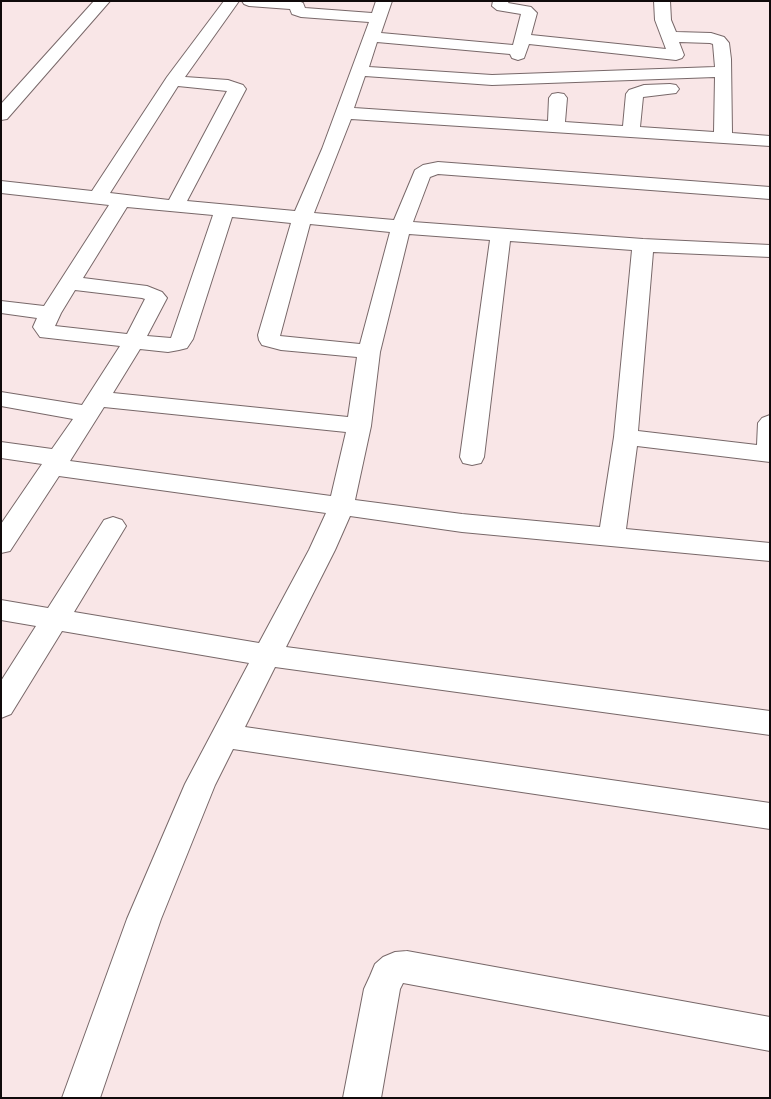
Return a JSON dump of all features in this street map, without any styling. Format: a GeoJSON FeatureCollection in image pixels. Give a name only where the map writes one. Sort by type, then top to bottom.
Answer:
{"type":"FeatureCollection","features":[{"type":"Feature","properties":{"kind":"street"},"geometry":{"type":"LineString","coordinates":[[1,115],[103,1]]}},
{"type":"Feature","properties":{"kind":"street"},"geometry":{"type":"LineString","coordinates":[[97,198],[173,81],[232,1]]}},
{"type":"Feature","properties":{"kind":"street"},"geometry":{"type":"LineString","coordinates":[[249,1],[296,4],[298,6],[297,10],[301,12],[381,10],[345,113],[302,218],[269,335],[270,340],[281,343],[369,352]]}},
{"type":"Feature","properties":{"kind":"street"},"geometry":{"type":"LineString","coordinates":[[501,1],[500,6],[502,7],[528,11],[512,80]]}},
{"type":"Feature","properties":{"kind":"street"},"geometry":{"type":"LineString","coordinates":[[662,1],[662,20],[683,73]]}},
{"type":"Feature","properties":{"kind":"street"},"geometry":{"type":"LineString","coordinates":[[372,36],[676,55]]}},
{"type":"Feature","properties":{"kind":"street"},"geometry":{"type":"LineString","coordinates":[[670,38],[718,40],[721,43],[723,138]]}},
{"type":"Feature","properties":{"kind":"street"},"geometry":{"type":"LineString","coordinates":[[359,71],[472,80],[683,73],[723,80]]}},
{"type":"Feature","properties":{"kind":"street"},"geometry":{"type":"LineString","coordinates":[[631,132],[634,96],[638,92],[723,80]]}},
{"type":"Feature","properties":{"kind":"street"},"geometry":{"type":"LineString","coordinates":[[173,81],[228,85],[237,89],[175,206]]}},
{"type":"Feature","properties":{"kind":"street"},"geometry":{"type":"LineString","coordinates":[[556,127],[558,98]]}},
{"type":"Feature","properties":{"kind":"street"},"geometry":{"type":"LineString","coordinates":[[345,113],[770,141]]}},
{"type":"Feature","properties":{"kind":"street"},"geometry":{"type":"LineString","coordinates":[[81,1098],[168,858],[200,784],[268,655],[342,507],[359,426],[369,352],[401,227],[420,177],[430,169],[770,193]]}},
{"type":"Feature","properties":{"kind":"street"},"geometry":{"type":"LineString","coordinates":[[4,191],[501,235],[643,245],[770,251]]}},
{"type":"Feature","properties":{"kind":"street"},"geometry":{"type":"LineString","coordinates":[[122,200],[50,314],[44,327],[48,332],[174,345],[179,343],[182,339],[224,210]]}},
{"type":"Feature","properties":{"kind":"street"},"geometry":{"type":"LineString","coordinates":[[472,457],[501,235]]}},
{"type":"Feature","properties":{"kind":"street"},"geometry":{"type":"LineString","coordinates":[[612,536],[626,438],[643,245]]}},
{"type":"Feature","properties":{"kind":"street"},"geometry":{"type":"LineString","coordinates":[[1,544],[94,407],[155,302],[155,296],[147,292],[70,283]]}},
{"type":"Feature","properties":{"kind":"street"},"geometry":{"type":"LineString","coordinates":[[1,307],[50,314]]}},
{"type":"Feature","properties":{"kind":"street"},"geometry":{"type":"LineString","coordinates":[[1,399],[359,426]]}},
{"type":"Feature","properties":{"kind":"street"},"geometry":{"type":"LineString","coordinates":[[626,438],[770,454],[770,423]]}},
{"type":"Feature","properties":{"kind":"street"},"geometry":{"type":"LineString","coordinates":[[1,450],[56,463],[342,507],[462,523],[770,552]]}},
{"type":"Feature","properties":{"kind":"street"},"geometry":{"type":"LineString","coordinates":[[1,706],[113,526]]}},
{"type":"Feature","properties":{"kind":"street"},"geometry":{"type":"LineString","coordinates":[[1,610],[268,655],[770,723]]}},
{"type":"Feature","properties":{"kind":"street"},"geometry":{"type":"LineString","coordinates":[[224,736],[770,816]]}},
{"type":"Feature","properties":{"kind":"street"},"geometry":{"type":"LineString","coordinates":[[362,1098],[382,989],[387,976],[395,968],[407,967],[770,1034]]}}]}
